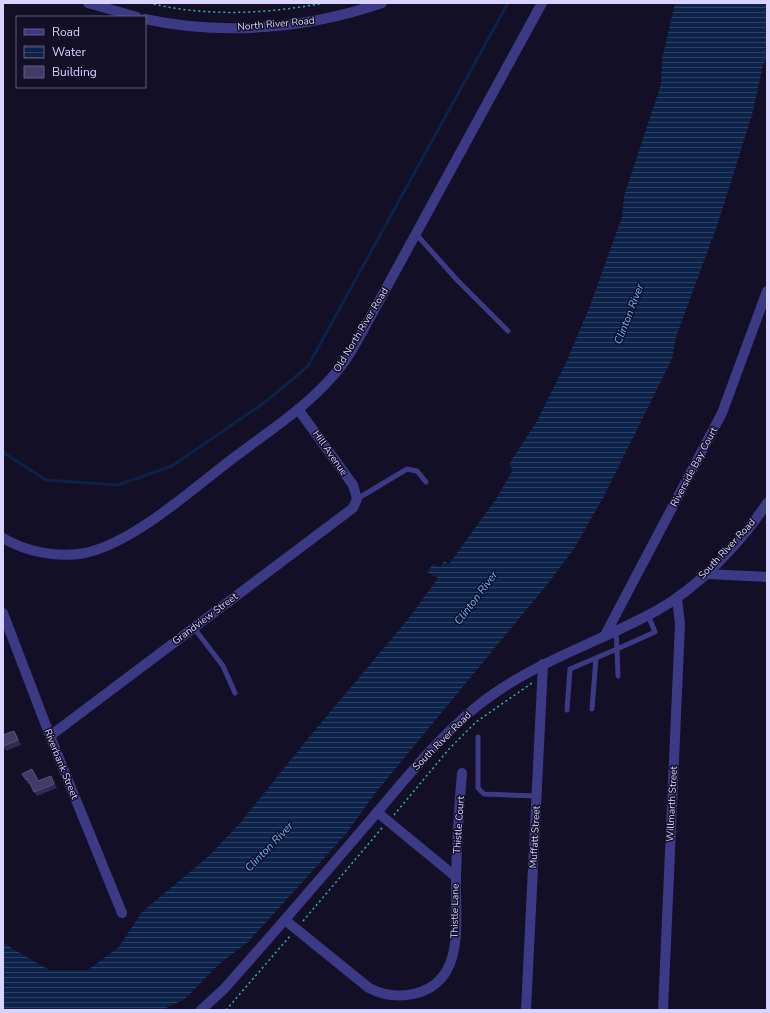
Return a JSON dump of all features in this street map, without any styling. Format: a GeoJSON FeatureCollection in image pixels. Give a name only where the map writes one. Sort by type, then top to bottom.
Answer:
{"type":"FeatureCollection","features":[{"type":"Feature","properties":{"kind":"street"},"geometry":{"type":"LineString","coordinates":[[88,3],[134,16]]}},
{"type":"Feature","properties":{"kind":"street","name":"North River Road"},"geometry":{"type":"LineString","coordinates":[[146,19],[196,27],[255,28],[291,25],[320,20],[382,3]]}},
{"type":"Feature","properties":{"kind":"street","name":"Old North River Road"},"geometry":{"type":"LineString","coordinates":[[3,538],[23,548],[62,554],[86,552],[114,542],[154,518],[298,409],[318,392],[343,364],[542,3]]}},
{"type":"Feature","properties":{"kind":"street","name":"Riverside Bay Court"},"geometry":{"type":"LineString","coordinates":[[605,635],[722,413],[767,291]]}},
{"type":"Feature","properties":{"kind":"street","name":"Hill Avenue"},"geometry":{"type":"LineString","coordinates":[[298,409],[353,486],[357,499]]}},
{"type":"Feature","properties":{"kind":"street","name":"Grandview Street"},"geometry":{"type":"LineString","coordinates":[[50,736],[350,510],[357,499]]}},
{"type":"Feature","properties":{"kind":"street","name":"South River Road"},"geometry":{"type":"LineString","coordinates":[[201,1010],[224,989],[418,764],[457,723],[499,690],[543,664],[648,616],[677,598],[706,574],[748,529],[767,503]]}},
{"type":"Feature","properties":{"kind":"street"},"geometry":{"type":"LineString","coordinates":[[706,574],[767,577]]}},
{"type":"Feature","properties":{"kind":"street","name":"Willmarth Street"},"geometry":{"type":"LineString","coordinates":[[662,1010],[680,624],[677,598]]}},
{"type":"Feature","properties":{"kind":"street","name":"Riverbank Street"},"geometry":{"type":"LineString","coordinates":[[3,613],[50,736],[122,913]]}},
{"type":"Feature","properties":{"kind":"street","name":"Muffatt Street"},"geometry":{"type":"LineString","coordinates":[[526,1010],[543,664]]}},
{"type":"Feature","properties":{"kind":"street","name":"Thistle Court"},"geometry":{"type":"LineString","coordinates":[[456,877],[462,772]]}},
{"type":"Feature","properties":{"kind":"street","name":"Thistle Lane"},"geometry":{"type":"LineString","coordinates":[[285,920],[369,988],[380,994],[398,996],[414,994],[433,986],[447,970],[455,943],[456,877],[377,812]]}},
{"type":"Feature","properties":{"kind":"lane"},"geometry":{"type":"LineString","coordinates":[[416,234],[443,265],[508,331]]}},
{"type":"Feature","properties":{"kind":"lane"},"geometry":{"type":"LineString","coordinates":[[357,499],[407,469],[417,471],[426,482]]}},
{"type":"Feature","properties":{"kind":"lane"},"geometry":{"type":"LineString","coordinates":[[567,710],[570,669],[655,632],[648,616]]}},
{"type":"Feature","properties":{"kind":"lane"},"geometry":{"type":"LineString","coordinates":[[194,628],[224,666],[235,693]]}},
{"type":"Feature","properties":{"kind":"lane"},"geometry":{"type":"LineString","coordinates":[[616,631],[618,676]]}},
{"type":"Feature","properties":{"kind":"lane"},"geometry":{"type":"LineString","coordinates":[[592,709],[596,658]]}},
{"type":"Feature","properties":{"kind":"lane"},"geometry":{"type":"LineString","coordinates":[[478,737],[478,788],[484,794],[537,796]]}},
{"type":"Feature","properties":{"kind":"path"},"geometry":{"type":"LineString","coordinates":[[149,3],[209,11],[252,12],[291,9],[324,3]]}},
{"type":"Feature","properties":{"kind":"path"},"geometry":{"type":"LineString","coordinates":[[226,1010],[449,749],[476,722],[542,677]]}},
{"type":"Feature","properties":{"kind":"water","name":"Clinton River"},"geometry":{"type":"Polygon","coordinates":[[[675,3],[767,3],[767,56],[763,65],[752,115],[717,226],[676,337],[672,359],[604,496],[575,547],[550,581],[376,792],[345,835],[248,942],[219,964],[185,999],[162,1010],[3,1010],[3,943],[49,970],[88,970],[119,947],[142,912],[209,856],[241,822],[310,736],[409,618],[438,578],[427,572],[433,564],[440,567],[444,561],[449,564],[496,499],[513,470],[509,464],[537,421],[564,367],[590,306],[622,217],[624,196],[661,84],[662,59],[675,3]]]}},
{"type":"Feature","properties":{"kind":"building"},"geometry":{"type":"Polygon","coordinates":[[[14,731],[18,740],[3,746],[3,735],[14,731]]]}},
{"type":"Feature","properties":{"kind":"building"},"geometry":{"type":"Polygon","coordinates":[[[32,769],[38,781],[51,776],[54,784],[34,792],[28,779],[26,780],[22,774],[32,769]]]}},
{"type":"Feature","properties":{"kind":"waterway"},"geometry":{"type":"LineString","coordinates":[[3,450],[4,453],[46,480],[118,485],[172,466],[268,400],[308,366],[508,3]]}}]}
